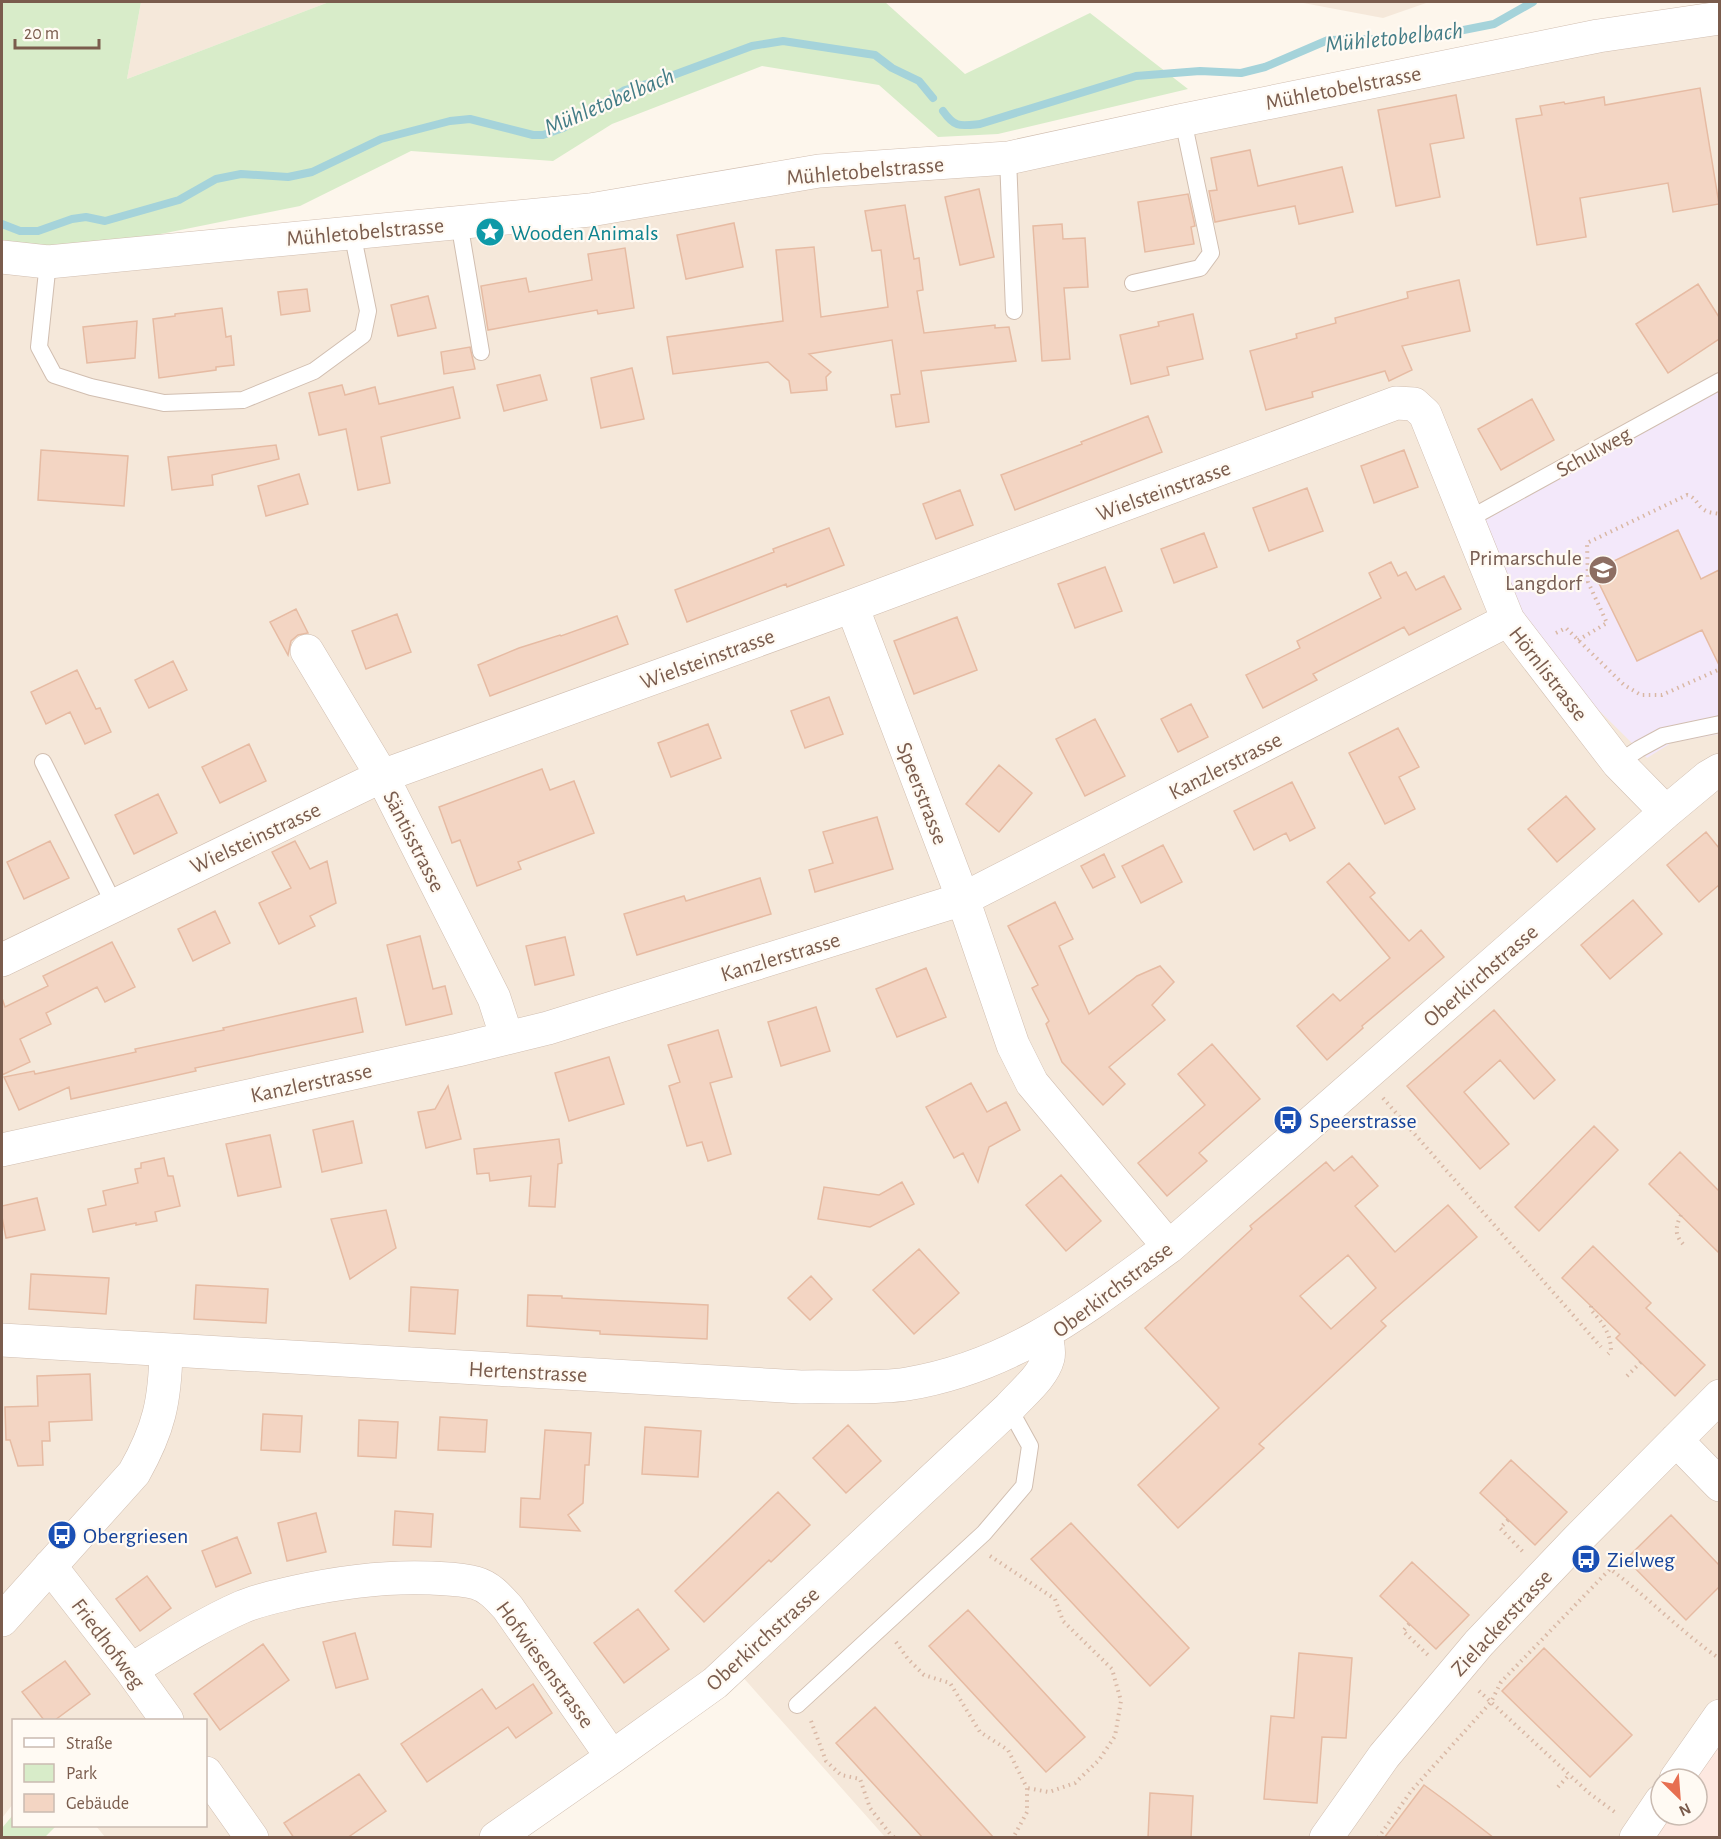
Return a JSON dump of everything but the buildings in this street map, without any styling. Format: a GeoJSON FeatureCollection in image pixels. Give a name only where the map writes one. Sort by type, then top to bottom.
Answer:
{"type":"FeatureCollection","features":[{"type":"Feature","properties":{"kind":"street","name":"Mühletobelstrasse"},"geometry":{"type":"LineString","coordinates":[[2,257],[48,262],[590,210],[819,171],[1008,158],[1598,36],[1719,18]]}},
{"type":"Feature","properties":{"kind":"street","name":"Wielsteinstrasse"},"geometry":{"type":"LineString","coordinates":[[2,960],[382,776],[852,606],[1396,403],[1414,404],[1425,414]]}},
{"type":"Feature","properties":{"kind":"street","name":"Hörnlistrasse"},"geometry":{"type":"LineString","coordinates":[[1425,414],[1508,620],[1618,763],[1666,812]]}},
{"type":"Feature","properties":{"kind":"street","name":"Speerstrasse"},"geometry":{"type":"LineString","coordinates":[[852,606],[963,899],[1013,1045],[1032,1083],[1169,1247]]}},
{"type":"Feature","properties":{"kind":"street","name":"Kanzlerstrasse"},"geometry":{"type":"LineString","coordinates":[[2,1150],[548,1028],[963,899],[1508,620]]}},
{"type":"Feature","properties":{"kind":"street","name":"Säntisstrasse"},"geometry":{"type":"LineString","coordinates":[[307,651],[382,776],[494,998],[507,1038]]}},
{"type":"Feature","properties":{"kind":"street","name":"Oberkirchstrasse"},"geometry":{"type":"LineString","coordinates":[[496,1838],[537,1825],[612,1757],[715,1683],[1009,1408],[1044,1367],[1048,1358],[1046,1334],[1082,1311],[1169,1247],[1666,812],[1719,770]]}},
{"type":"Feature","properties":{"kind":"street","name":"Hertenstrasse"},"geometry":{"type":"LineString","coordinates":[[2,1340],[789,1386],[854,1386],[905,1384],[948,1375],[1001,1357],[1046,1334]]}},
{"type":"Feature","properties":{"kind":"street"},"geometry":{"type":"LineString","coordinates":[[2,1620],[134,1473],[148,1449],[156,1426],[163,1398],[166,1351]]}},
{"type":"Feature","properties":{"kind":"street","name":"Zielackerstrasse"},"geometry":{"type":"LineString","coordinates":[[1326,1838],[1384,1756],[1479,1643],[1719,1396]]}},
{"type":"Feature","properties":{"kind":"street"},"geometry":{"type":"LineString","coordinates":[[1676,1440],[1719,1485]]}},
{"type":"Feature","properties":{"kind":"street","name":"Friedhofweg"},"geometry":{"type":"LineString","coordinates":[[50,1566],[166,1719]]}},
{"type":"Feature","properties":{"kind":"street","name":"Hofwiesenstrasse"},"geometry":{"type":"LineString","coordinates":[[131,1670],[198,1628],[244,1606],[282,1595],[327,1584],[375,1578],[440,1578],[478,1584],[497,1594],[508,1608],[612,1757]]}},
{"type":"Feature","properties":{"kind":"street"},"geometry":{"type":"LineString","coordinates":[[1684,1767],[1719,1716]]}},
{"type":"Feature","properties":{"kind":"street"},"geometry":{"type":"LineString","coordinates":[[207,1774],[252,1838]]}},
{"type":"Feature","properties":{"kind":"street"},"geometry":{"type":"LineString","coordinates":[[1627,1826],[1649,1810]]}},
{"type":"Feature","properties":{"kind":"lane"},"geometry":{"type":"LineString","coordinates":[[1133,283],[1200,268],[1211,253],[1184,120]]}},
{"type":"Feature","properties":{"kind":"lane"},"geometry":{"type":"LineString","coordinates":[[1008,158],[1014,311]]}},
{"type":"Feature","properties":{"kind":"lane"},"geometry":{"type":"LineString","coordinates":[[459,222],[481,352]]}},
{"type":"Feature","properties":{"kind":"lane"},"geometry":{"type":"LineString","coordinates":[[48,262],[39,347],[54,375],[91,387],[164,403],[243,400],[314,371],[363,336],[368,311],[352,232]]}},
{"type":"Feature","properties":{"kind":"lane","name":"Schulweg"},"geometry":{"type":"LineString","coordinates":[[1467,520],[1719,381]]}},
{"type":"Feature","properties":{"kind":"lane"},"geometry":{"type":"LineString","coordinates":[[1618,763],[1663,736],[1719,724]]}},
{"type":"Feature","properties":{"kind":"lane"},"geometry":{"type":"LineString","coordinates":[[44,762],[114,904]]}},
{"type":"Feature","properties":{"kind":"lane"},"geometry":{"type":"LineString","coordinates":[[797,1705],[984,1533],[1024,1486],[1030,1446],[1009,1408]]}},
{"type":"Feature","properties":{"kind":"path"},"geometry":{"type":"LineString","coordinates":[[1578,640],[1607,623],[1588,582],[1587,543],[1688,495],[1706,511],[1719,514]]}},
{"type":"Feature","properties":{"kind":"path"},"geometry":{"type":"LineString","coordinates":[[1552,635],[1566,628],[1624,685],[1641,695],[1662,694],[1719,669]]}},
{"type":"Feature","properties":{"kind":"path"},"geometry":{"type":"LineString","coordinates":[[1383,1098],[1601,1347]]}},
{"type":"Feature","properties":{"kind":"path"},"geometry":{"type":"LineString","coordinates":[[1681,1215],[1676,1225],[1676,1234],[1679,1241],[1686,1247]]}},
{"type":"Feature","properties":{"kind":"path"},"geometry":{"type":"LineString","coordinates":[[1591,1306],[1591,1310],[1609,1335],[1611,1351],[1608,1354]]}},
{"type":"Feature","properties":{"kind":"path"},"geometry":{"type":"LineString","coordinates":[[1627,1376],[1641,1362]]}},
{"type":"Feature","properties":{"kind":"path"},"geometry":{"type":"LineString","coordinates":[[1508,1520],[1500,1528],[1520,1549]]}},
{"type":"Feature","properties":{"kind":"path"},"geometry":{"type":"LineString","coordinates":[[971,1545],[1015,1571],[1054,1599],[1063,1621],[1112,1669],[1121,1701],[1115,1736],[1099,1760],[1075,1783],[1049,1792],[1027,1788]]}},
{"type":"Feature","properties":{"kind":"path"},"geometry":{"type":"LineString","coordinates":[[1378,1838],[1412,1790],[1491,1702],[1501,1682],[1610,1569],[1627,1581],[1698,1644],[1719,1659]]}},
{"type":"Feature","properties":{"kind":"path"},"geometry":{"type":"LineString","coordinates":[[884,1624],[908,1659],[924,1675],[950,1683],[980,1732],[1008,1750],[1027,1788],[1027,1812],[1013,1838]]}},
{"type":"Feature","properties":{"kind":"path"},"geometry":{"type":"LineString","coordinates":[[1409,1624],[1403,1630],[1423,1650]]}},
{"type":"Feature","properties":{"kind":"path"},"geometry":{"type":"LineString","coordinates":[[1491,1702],[1627,1826]]}},
{"type":"Feature","properties":{"kind":"path"},"geometry":{"type":"LineString","coordinates":[[797,1705],[811,1721],[826,1761],[841,1775],[860,1779],[870,1808],[895,1838]]}},
{"type":"Feature","properties":{"kind":"path"},"geometry":{"type":"LineString","coordinates":[[1558,1787],[1569,1775]]}},
{"type":"Feature","properties":{"kind":"shaded area"},"geometry":{"type":"Polygon","coordinates":[[[141,2],[329,2],[127,79],[141,2]]]}},
{"type":"Feature","properties":{"kind":"shaded area"},"geometry":{"type":"Polygon","coordinates":[[[1298,2],[1429,2],[1383,18],[1298,2]]]}},
{"type":"Feature","properties":{"kind":"shaded area"},"geometry":{"type":"Polygon","coordinates":[[[1719,18],[1720,1713],[1680,1767],[1649,1767],[1649,1810],[1629,1837],[885,1837],[733,1666],[496,1837],[105,1837],[97,1827],[207,1827],[207,1719],[12,1719],[12,1805],[2,1818],[2,257],[1008,158],[1719,18]]]}},
{"type":"Feature","properties":{"kind":"shaded area","name":"Primarschule Langdorf"},"geometry":{"type":"Polygon","coordinates":[[[1719,381],[1719,734],[1671,743],[1647,758],[1508,620],[1467,520],[1719,381]]]}},
{"type":"Feature","properties":{"kind":"shaded area"},"geometry":{"type":"Polygon","coordinates":[[[1719,1722],[1719,1837],[1641,1838],[1651,1827],[1709,1827],[1709,1767],[1689,1767],[1719,1722]]]}},
{"type":"Feature","properties":{"kind":"green space"},"geometry":{"type":"Polygon","coordinates":[[[2,2],[141,2],[127,79],[329,2],[885,2],[965,74],[1090,13],[1188,89],[998,134],[938,137],[879,85],[762,66],[612,124],[553,161],[411,151],[300,206],[136,239],[19,250],[2,248],[2,2]]]}},
{"type":"Feature","properties":{"kind":"green space"},"geometry":{"type":"Polygon","coordinates":[[[12,1816],[12,1827],[55,1827],[45,1837],[2,1837],[2,1828],[12,1816]]]}},
{"type":"Feature","properties":{"kind":"waterway","name":"Mühletobelbach"},"geometry":{"type":"LineString","coordinates":[[943,111],[958,125],[980,124],[1136,76],[1200,71],[1241,73],[1265,67],[1328,40],[1423,38],[1494,24],[1533,2]]}},
{"type":"Feature","properties":{"kind":"waterway","name":"Mühletobelbach"},"geometry":{"type":"LineString","coordinates":[[2,224],[20,231],[38,231],[72,219],[86,217],[105,221],[179,200],[216,179],[241,174],[288,177],[312,172],[381,139],[450,121],[470,119],[533,135],[543,135],[563,128],[625,90],[660,80],[752,46],[783,41],[875,55],[892,68],[919,81],[933,98]]}},
{"type":"Feature","properties":{"kind":"place","name":"Wooden Animals"},"geometry":{"type":"Point","coordinates":[490,232]}},
{"type":"Feature","properties":{"kind":"place","name":"Primarschule Langdorf"},"geometry":{"type":"Point","coordinates":[1603,570]}},
{"type":"Feature","properties":{"kind":"place","name":"Speerstrasse"},"geometry":{"type":"Point","coordinates":[1288,1120]}},
{"type":"Feature","properties":{"kind":"place","name":"Obergriesen"},"geometry":{"type":"Point","coordinates":[62,1535]}},
{"type":"Feature","properties":{"kind":"place","name":"Zielweg"},"geometry":{"type":"Point","coordinates":[1586,1559]}}]}
